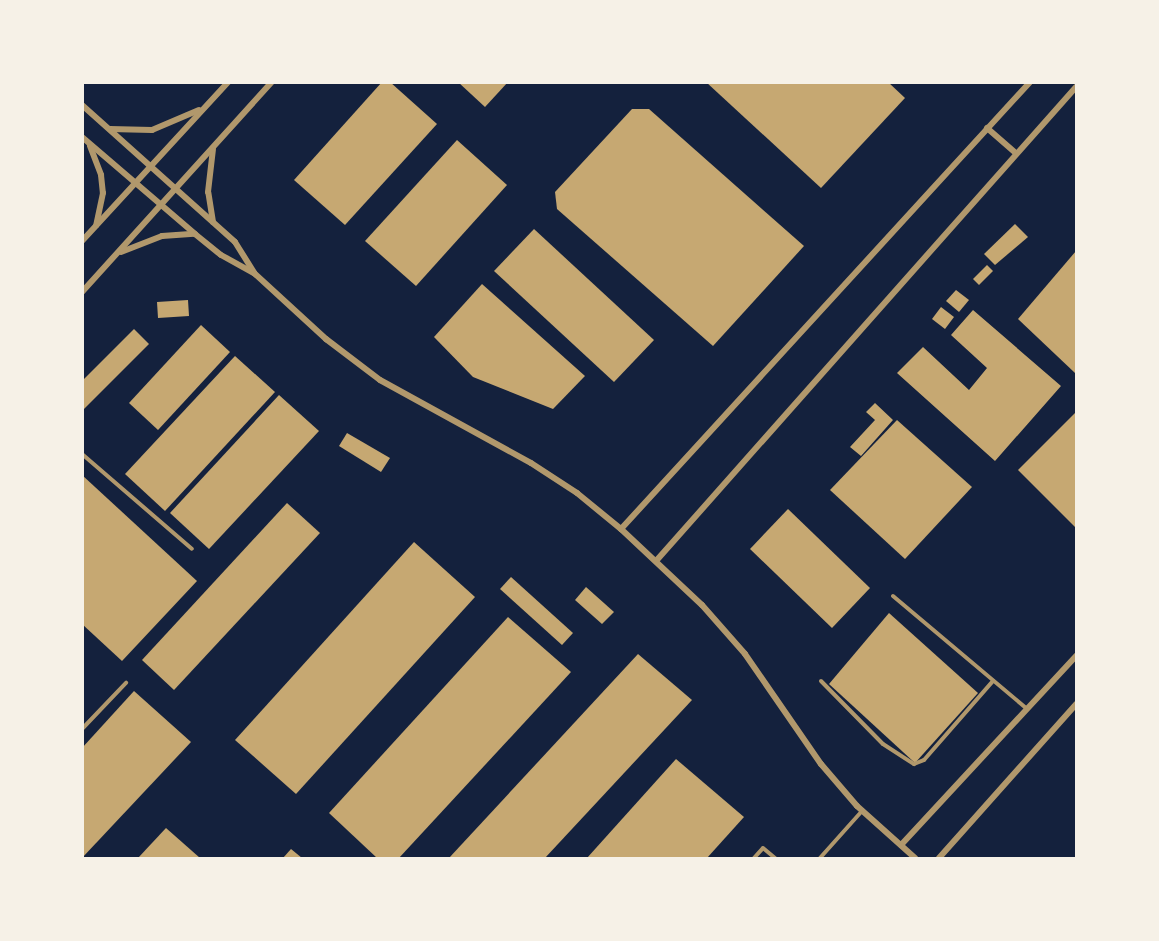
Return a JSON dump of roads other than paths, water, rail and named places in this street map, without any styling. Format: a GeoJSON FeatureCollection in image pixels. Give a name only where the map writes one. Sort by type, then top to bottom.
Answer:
{"type":"FeatureCollection","features":[{"type":"Feature","properties":{"kind":"street"},"geometry":{"type":"LineString","coordinates":[[82,241],[228,82]]}},
{"type":"Feature","properties":{"kind":"street"},"geometry":{"type":"LineString","coordinates":[[82,292],[272,82]]}},
{"type":"Feature","properties":{"kind":"street"},"geometry":{"type":"LineString","coordinates":[[621,529],[1030,82]]}},
{"type":"Feature","properties":{"kind":"street"},"geometry":{"type":"LineString","coordinates":[[656,561],[1077,87]]}},
{"type":"Feature","properties":{"kind":"street"},"geometry":{"type":"LineString","coordinates":[[82,105],[235,242],[254,273]]}},
{"type":"Feature","properties":{"kind":"street"},"geometry":{"type":"LineString","coordinates":[[110,129],[152,130],[172,124],[207,105]]}},
{"type":"Feature","properties":{"kind":"street"},"geometry":{"type":"LineString","coordinates":[[987,128],[1016,153]]}},
{"type":"Feature","properties":{"kind":"street"},"geometry":{"type":"LineString","coordinates":[[82,137],[159,205],[221,255],[254,273],[326,339],[380,380],[531,463],[577,493],[621,529],[702,605],[745,654],[820,764],[863,811],[915,858]]}},
{"type":"Feature","properties":{"kind":"street"},"geometry":{"type":"LineString","coordinates":[[89,142],[101,175],[103,193],[95,228]]}},
{"type":"Feature","properties":{"kind":"street"},"geometry":{"type":"LineString","coordinates":[[213,147],[208,177],[213,222]]}},
{"type":"Feature","properties":{"kind":"street"},"geometry":{"type":"LineString","coordinates":[[115,255],[145,240],[195,234]]}},
{"type":"Feature","properties":{"kind":"street"},"geometry":{"type":"LineString","coordinates":[[901,845],[1077,656]]}},
{"type":"Feature","properties":{"kind":"street"},"geometry":{"type":"LineString","coordinates":[[939,858],[1077,704]]}},
{"type":"Feature","properties":{"kind":"street"},"geometry":{"type":"LineString","coordinates":[[1067,713],[1077,710]]}},
{"type":"Feature","properties":{"kind":"lane"},"geometry":{"type":"LineString","coordinates":[[82,454],[192,549]]}},
{"type":"Feature","properties":{"kind":"lane"},"geometry":{"type":"LineString","coordinates":[[893,596],[1028,709]]}},
{"type":"Feature","properties":{"kind":"lane"},"geometry":{"type":"LineString","coordinates":[[821,681],[883,744],[914,764],[924,760],[993,681]]}},
{"type":"Feature","properties":{"kind":"lane"},"geometry":{"type":"LineString","coordinates":[[82,729],[126,683]]}},
{"type":"Feature","properties":{"kind":"lane"},"geometry":{"type":"LineString","coordinates":[[820,858],[863,811]]}},
{"type":"Feature","properties":{"kind":"lane"},"geometry":{"type":"LineString","coordinates":[[754,858],[763,848],[775,858]]}}]}
